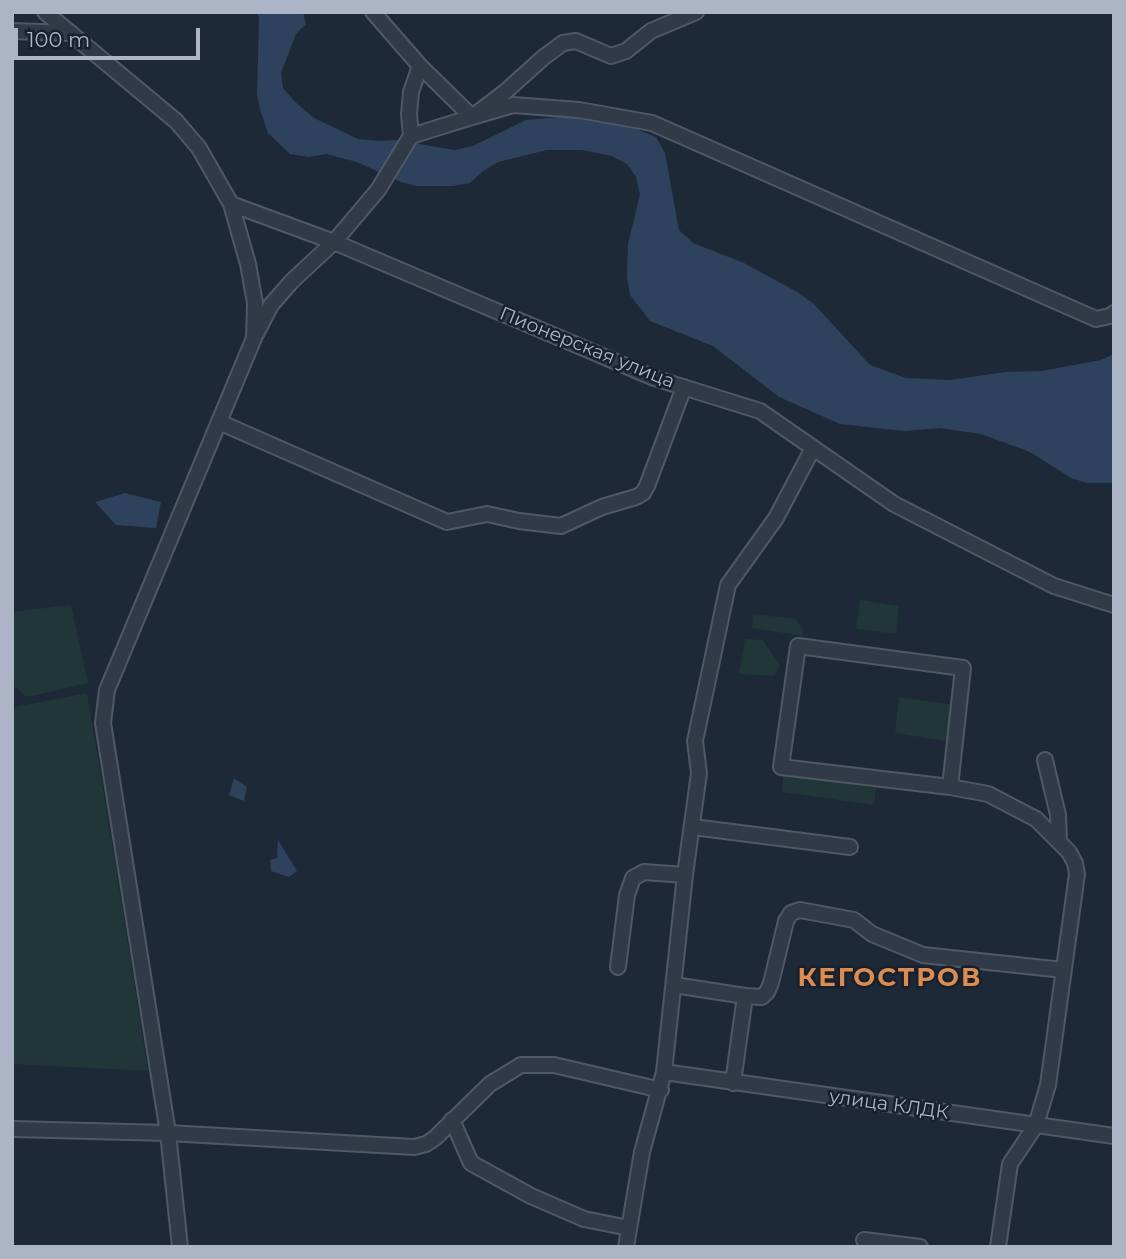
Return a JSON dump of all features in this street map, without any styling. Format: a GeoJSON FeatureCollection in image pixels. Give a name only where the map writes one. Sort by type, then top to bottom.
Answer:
{"type":"FeatureCollection","features":[{"type":"Feature","properties":{"kind":"street"},"geometry":{"type":"LineString","coordinates":[[45,12],[176,121],[199,148],[231,204],[248,264],[255,303],[254,338]]}},
{"type":"Feature","properties":{"kind":"street"},"geometry":{"type":"LineString","coordinates":[[373,12],[420,66],[472,117]]}},
{"type":"Feature","properties":{"kind":"street"},"geometry":{"type":"LineString","coordinates":[[472,117],[505,93],[563,43],[576,41],[611,55],[626,51],[651,30],[696,12]]}},
{"type":"Feature","properties":{"kind":"street"},"geometry":{"type":"LineString","coordinates":[[12,31],[71,33]]}},
{"type":"Feature","properties":{"kind":"street"},"geometry":{"type":"LineString","coordinates":[[180,1247],[168,1133],[103,723],[107,690],[254,338],[278,297],[334,242],[378,190],[411,136],[411,92],[420,66]]}},
{"type":"Feature","properties":{"kind":"street"},"geometry":{"type":"LineString","coordinates":[[411,136],[513,105],[579,110],[652,123],[1096,319],[1114,313]]}},
{"type":"Feature","properties":{"kind":"street","name":"Пионерская улица"},"geometry":{"type":"LineString","coordinates":[[231,204],[334,242],[654,378],[760,411],[894,504],[1054,586],[1114,605]]}},
{"type":"Feature","properties":{"kind":"street"},"geometry":{"type":"LineString","coordinates":[[219,422],[447,522],[487,514],[519,522],[561,526],[601,507],[643,493],[648,486],[684,387]]}},
{"type":"Feature","properties":{"kind":"street"},"geometry":{"type":"LineString","coordinates":[[626,1247],[642,1152],[664,1072],[699,773],[695,741],[728,585],[776,518],[813,448]]}},
{"type":"Feature","properties":{"kind":"street"},"geometry":{"type":"LineString","coordinates":[[950,787],[963,668],[798,646],[781,767],[988,794],[1036,819],[1059,841],[1075,863],[1077,874],[1048,1085],[1036,1125],[1010,1164],[998,1247]]}},
{"type":"Feature","properties":{"kind":"street"},"geometry":{"type":"LineString","coordinates":[[1045,760],[1058,815],[1059,841]]}},
{"type":"Feature","properties":{"kind":"street"},"geometry":{"type":"LineString","coordinates":[[693,827],[850,847]]}},
{"type":"Feature","properties":{"kind":"street"},"geometry":{"type":"LineString","coordinates":[[618,967],[626,895],[633,878],[644,872],[685,875]]}},
{"type":"Feature","properties":{"kind":"street"},"geometry":{"type":"LineString","coordinates":[[674,985],[762,997],[771,983],[786,921],[791,913],[800,910],[854,920],[872,934],[923,955],[1063,971]]}},
{"type":"Feature","properties":{"kind":"street"},"geometry":{"type":"LineString","coordinates":[[733,1083],[745,996]]}},
{"type":"Feature","properties":{"kind":"street"},"geometry":{"type":"LineString","coordinates":[[12,1129],[168,1133],[414,1147],[435,1138],[490,1084],[521,1065],[554,1065],[661,1090]]}},
{"type":"Feature","properties":{"kind":"street","name":"улица КЛДК"},"geometry":{"type":"LineString","coordinates":[[664,1072],[1114,1136]]}},
{"type":"Feature","properties":{"kind":"street"},"geometry":{"type":"LineString","coordinates":[[452,1120],[471,1163],[531,1196],[584,1219],[629,1228]]}},
{"type":"Feature","properties":{"kind":"street"},"geometry":{"type":"LineString","coordinates":[[864,1240],[920,1247]]}},
{"type":"Feature","properties":{"kind":"green space"},"geometry":{"type":"Polygon","coordinates":[[[860,600],[899,606],[896,634],[856,629],[860,600]]]}},
{"type":"Feature","properties":{"kind":"green space"},"geometry":{"type":"Polygon","coordinates":[[[71,605],[88,683],[27,697],[12,685],[12,612],[71,605]]]}},
{"type":"Feature","properties":{"kind":"green space"},"geometry":{"type":"Polygon","coordinates":[[[753,614],[795,619],[803,629],[803,636],[752,628],[753,614]]]}},
{"type":"Feature","properties":{"kind":"green space"},"geometry":{"type":"Polygon","coordinates":[[[745,639],[763,640],[780,666],[774,676],[739,674],[745,639]]]}},
{"type":"Feature","properties":{"kind":"green space"},"geometry":{"type":"Polygon","coordinates":[[[87,693],[148,1071],[12,1064],[12,716],[15,707],[87,693]]]}},
{"type":"Feature","properties":{"kind":"green space"},"geometry":{"type":"Polygon","coordinates":[[[899,697],[956,705],[952,742],[895,733],[899,697]]]}},
{"type":"Feature","properties":{"kind":"green space"},"geometry":{"type":"Polygon","coordinates":[[[783,775],[876,788],[874,805],[782,792],[783,775]]]}},
{"type":"Feature","properties":{"kind":"water"},"geometry":{"type":"Polygon","coordinates":[[[257,12],[303,12],[306,24],[296,34],[281,73],[283,88],[314,118],[358,139],[397,140],[454,150],[473,146],[526,120],[583,115],[621,123],[656,137],[665,153],[679,230],[693,243],[744,263],[814,304],[870,365],[906,378],[950,380],[1006,372],[1042,371],[1101,360],[1114,354],[1114,483],[1087,483],[1071,478],[1030,452],[981,434],[940,428],[904,431],[840,424],[779,397],[713,346],[650,321],[630,295],[627,277],[628,244],[640,194],[636,177],[627,164],[612,156],[582,150],[547,150],[498,162],[470,183],[416,186],[357,162],[326,154],[309,157],[290,154],[268,133],[260,109],[257,95],[257,12]]]}},
{"type":"Feature","properties":{"kind":"water"},"geometry":{"type":"Polygon","coordinates":[[[125,493],[161,502],[156,528],[116,525],[95,502],[125,493]]]}},
{"type":"Feature","properties":{"kind":"water"},"geometry":{"type":"Polygon","coordinates":[[[234,778],[247,787],[244,801],[229,795],[234,778]]]}},
{"type":"Feature","properties":{"kind":"water"},"geometry":{"type":"Polygon","coordinates":[[[278,840],[297,871],[289,877],[271,871],[270,860],[277,858],[278,840]]]}},
{"type":"Feature","properties":{"kind":"district","name":"КЕГОСТРОВ"},"geometry":{"type":"Point","coordinates":[890,978]}}]}
